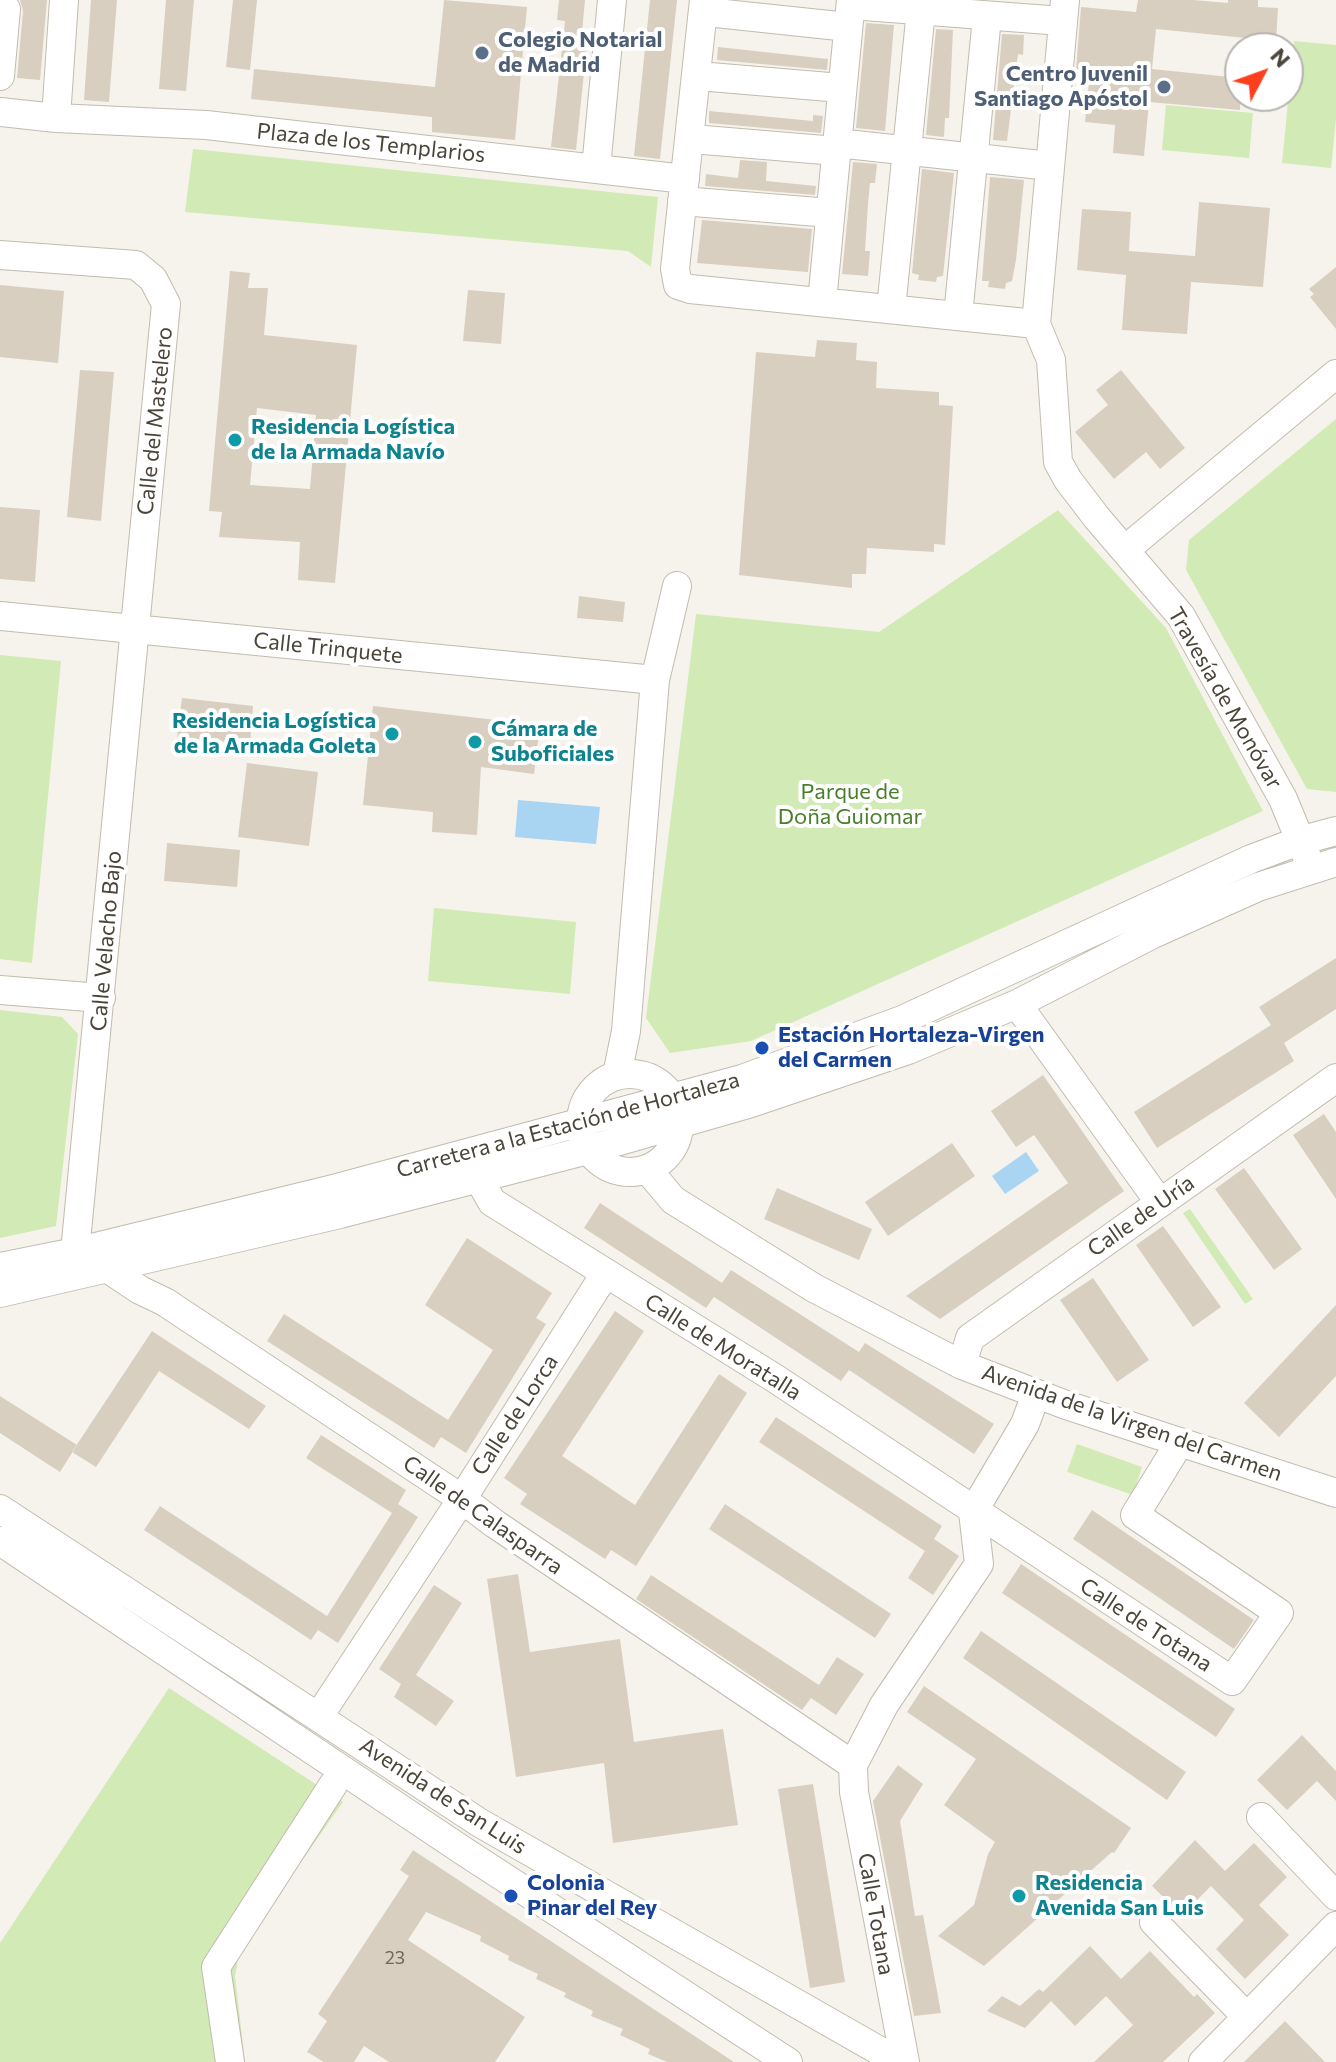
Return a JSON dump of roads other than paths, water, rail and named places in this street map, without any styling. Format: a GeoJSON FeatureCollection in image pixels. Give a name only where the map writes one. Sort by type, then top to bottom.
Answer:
{"type":"FeatureCollection","features":[{"type":"Feature","properties":{"kind":"street"},"geometry":{"type":"LineString","coordinates":[[56,118],[64,0]]}},
{"type":"Feature","properties":{"kind":"street"},"geometry":{"type":"LineString","coordinates":[[596,168],[612,0]]}},
{"type":"Feature","properties":{"kind":"street"},"geometry":{"type":"LineString","coordinates":[[0,76],[4,6]]}},
{"type":"Feature","properties":{"kind":"street"},"geometry":{"type":"LineString","coordinates":[[710,7],[850,11],[921,10],[987,17],[1064,11],[1036,324],[690,289],[678,285],[675,269],[684,190],[710,7]]}},
{"type":"Feature","properties":{"kind":"street"},"geometry":{"type":"LineString","coordinates":[[891,309],[921,10]]}},
{"type":"Feature","properties":{"kind":"street"},"geometry":{"type":"LineString","coordinates":[[822,302],[850,11]]}},
{"type":"Feature","properties":{"kind":"street"},"geometry":{"type":"LineString","coordinates":[[958,316],[987,17]]}},
{"type":"Feature","properties":{"kind":"street"},"geometry":{"type":"LineString","coordinates":[[710,77],[841,88]]}},
{"type":"Feature","properties":{"kind":"street","name":"Plaza de los Templarios"},"geometry":{"type":"LineString","coordinates":[[0,112],[56,118],[206,125],[596,168],[684,190],[830,213]]}},
{"type":"Feature","properties":{"kind":"street"},"geometry":{"type":"LineString","coordinates":[[704,140],[907,150],[1050,166]]}},
{"type":"Feature","properties":{"kind":"street","name":"Calle del Mastelero"},"geometry":{"type":"LineString","coordinates":[[0,255],[136,265],[153,279],[166,304],[134,629]]}},
{"type":"Feature","properties":{"kind":"street","name":"Travesía de Monóvar"},"geometry":{"type":"LineString","coordinates":[[1036,324],[1051,360],[1058,462],[1097,518],[1181,616],[1283,799],[1299,841],[1325,865]]}},
{"type":"Feature","properties":{"kind":"street"},"geometry":{"type":"LineString","coordinates":[[1126,549],[1336,374]]}},
{"type":"Feature","properties":{"kind":"street"},"geometry":{"type":"LineString","coordinates":[[617,1075],[626,1031],[655,680],[677,586]]}},
{"type":"Feature","properties":{"kind":"street","name":"Calle Trinquete"},"geometry":{"type":"LineString","coordinates":[[0,616],[655,680]]}},
{"type":"Feature","properties":{"kind":"street","name":"Calle Velacho Bajo"},"geometry":{"type":"LineString","coordinates":[[75,1252],[134,629]]}},
{"type":"Feature","properties":{"kind":"street","name":"Carretera a la Estación de Hortaleza"},"geometry":{"type":"LineString","coordinates":[[0,1267],[75,1252],[337,1188],[742,1079],[902,1020],[1251,859],[1336,831]]}},
{"type":"Feature","properties":{"kind":"street","name":"Carretera a la Estación de Hortaleza"},"geometry":{"type":"LineString","coordinates":[[0,1293],[110,1270],[479,1179],[679,1124],[908,1050],[1017,1004],[1153,934],[1258,887],[1325,865]]}},
{"type":"Feature","properties":{"kind":"street"},"geometry":{"type":"LineString","coordinates":[[0,990],[101,998]]}},
{"type":"Feature","properties":{"kind":"street"},"geometry":{"type":"LineString","coordinates":[[1017,1004],[1160,1203]]}},
{"type":"Feature","properties":{"kind":"street"},"geometry":{"type":"LineString","coordinates":[[632,1073],[648,1077],[672,1097],[678,1110],[677,1139],[670,1152],[648,1170],[631,1173],[614,1170],[599,1162],[588,1150],[580,1123],[582,1107],[590,1093],[602,1082],[632,1073]]}},
{"type":"Feature","properties":{"kind":"street","name":"Calle de Uría"},"geometry":{"type":"LineString","coordinates":[[962,1365],[970,1338],[1332,1086]]}},
{"type":"Feature","properties":{"kind":"street","name":"Avenida de la Virgen del Carmen"},"geometry":{"type":"LineString","coordinates":[[648,1170],[673,1200],[814,1288],[962,1365],[1036,1394],[1336,1493]]}},
{"type":"Feature","properties":{"kind":"street","name":"Calle de Moratalla"},"geometry":{"type":"LineString","coordinates":[[479,1179],[492,1202],[776,1379],[973,1512]]}},
{"type":"Feature","properties":{"kind":"street","name":"Calle de Calasparra"},"geometry":{"type":"LineString","coordinates":[[110,1270],[178,1310],[462,1499],[507,1533],[853,1765]]}},
{"type":"Feature","properties":{"kind":"street","name":"Calle de Lorca"},"geometry":{"type":"LineString","coordinates":[[319,1716],[605,1274]]}},
{"type":"Feature","properties":{"kind":"street"},"geometry":{"type":"LineString","coordinates":[[853,1765],[884,1705],[979,1564],[973,1512],[1025,1424],[1036,1394]]}},
{"type":"Feature","properties":{"kind":"street","name":"Calle de Totana"},"geometry":{"type":"LineString","coordinates":[[973,1512],[1232,1681],[1279,1613],[1135,1515],[1180,1442]]}},
{"type":"Feature","properties":{"kind":"street","name":"Avenida de San Luis"},"geometry":{"type":"LineString","coordinates":[[0,1509],[480,1823],[902,2062]]}},
{"type":"Feature","properties":{"kind":"street","name":"Avenida de San Luis"},"geometry":{"type":"LineString","coordinates":[[0,1541],[465,1852],[788,2062]]}},
{"type":"Feature","properties":{"kind":"street","name":"Calle Totana"},"geometry":{"type":"LineString","coordinates":[[853,1765],[854,1792],[902,2062]]}},
{"type":"Feature","properties":{"kind":"street"},"geometry":{"type":"LineString","coordinates":[[230,2062],[216,1967],[333,1785]]}},
{"type":"Feature","properties":{"kind":"street"},"geometry":{"type":"LineString","coordinates":[[1261,1817],[1336,1896]]}},
{"type":"Feature","properties":{"kind":"street"},"geometry":{"type":"LineString","coordinates":[[1154,1922],[1246,2016]]}},
{"type":"Feature","properties":{"kind":"street"},"geometry":{"type":"LineString","coordinates":[[1203,2062],[1336,1926]]}},
{"type":"Feature","properties":{"kind":"water"},"geometry":{"type":"Polygon","coordinates":[[[518,800],[600,807],[596,844],[515,837],[518,800]]]}},
{"type":"Feature","properties":{"kind":"water"},"geometry":{"type":"Polygon","coordinates":[[[1026,1152],[1039,1171],[1005,1194],[992,1176],[1026,1152]]]}},
{"type":"Feature","properties":{"kind":"place","name":"Colegio Notarial de Madrid"},"geometry":{"type":"Point","coordinates":[482,53]}},
{"type":"Feature","properties":{"kind":"place","name":"Centro Juvenil Santiago Apóstol"},"geometry":{"type":"Point","coordinates":[1164,87]}},
{"type":"Feature","properties":{"kind":"place","name":"Residencia Logística de la Armada Navío"},"geometry":{"type":"Point","coordinates":[235,440]}},
{"type":"Feature","properties":{"kind":"place","name":"Residencia Logística de la Armada Goleta"},"geometry":{"type":"Point","coordinates":[392,734]}},
{"type":"Feature","properties":{"kind":"place","name":"Cámara de Suboficiales"},"geometry":{"type":"Point","coordinates":[475,742]}},
{"type":"Feature","properties":{"kind":"place","name":"Estación Hortaleza-Virgen del Carmen"},"geometry":{"type":"Point","coordinates":[762,1048]}},
{"type":"Feature","properties":{"kind":"place","name":"Colonia Pinar del Rey"},"geometry":{"type":"Point","coordinates":[511,1896]}},
{"type":"Feature","properties":{"kind":"place","name":"Residencia Avenida San Luis"},"geometry":{"type":"Point","coordinates":[1019,1896]}},
{"type":"Feature","properties":{"kind":"park label","name":"Parque de Doña Guiomar"},"geometry":{"type":"Point","coordinates":[850,804]}}]}
